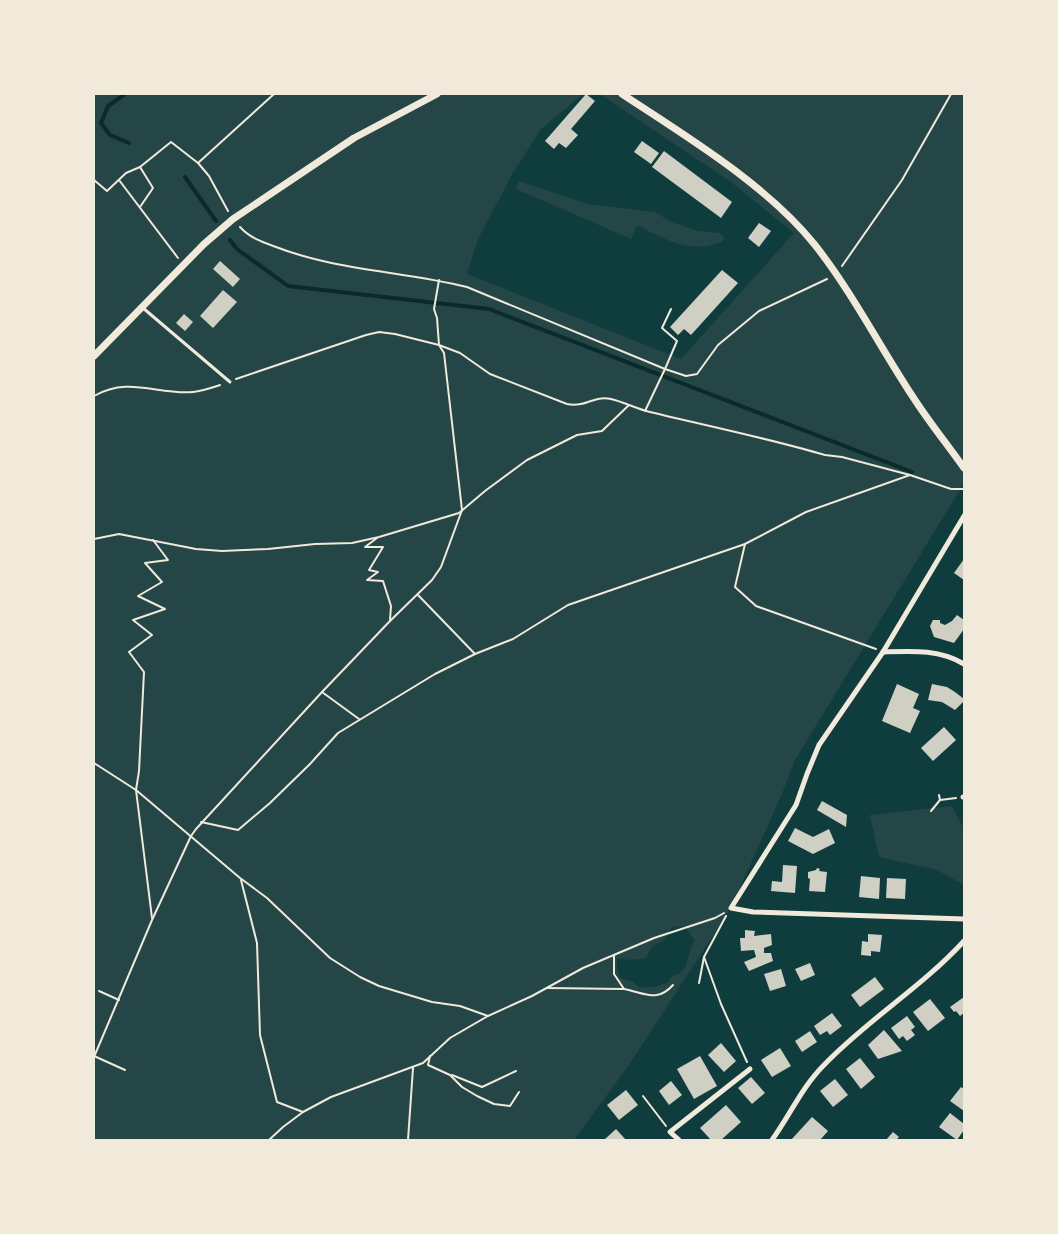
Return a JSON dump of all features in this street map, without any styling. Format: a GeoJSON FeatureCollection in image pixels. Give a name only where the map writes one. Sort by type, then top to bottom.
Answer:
{"type":"FeatureCollection","features":[{"type":"Feature","properties":{"kind":"street"},"geometry":{"type":"LineString","coordinates":[[94,356],[219,230],[233,219],[354,138],[437,94]]}},
{"type":"Feature","properties":{"kind":"street"},"geometry":{"type":"LineString","coordinates":[[622,94],[689,138],[757,188],[814,244],[836,274],[914,399],[964,468]]}},
{"type":"Feature","properties":{"kind":"street"},"geometry":{"type":"LineString","coordinates":[[964,516],[883,652],[820,745],[796,805],[730,908],[753,912],[964,919]]}},
{"type":"Feature","properties":{"kind":"street"},"geometry":{"type":"LineString","coordinates":[[883,652],[924,651],[953,658],[964,664]]}},
{"type":"Feature","properties":{"kind":"street"},"geometry":{"type":"LineString","coordinates":[[772,1140],[808,1083],[822,1066],[844,1045],[952,954],[964,941]]}},
{"type":"Feature","properties":{"kind":"street"},"geometry":{"type":"LineString","coordinates":[[679,1140],[670,1132],[750,1069]]}},
{"type":"Feature","properties":{"kind":"lane"},"geometry":{"type":"LineString","coordinates":[[143,308],[230,382]]}},
{"type":"Feature","properties":{"kind":"path"},"geometry":{"type":"LineString","coordinates":[[198,163],[274,94]]}},
{"type":"Feature","properties":{"kind":"path"},"geometry":{"type":"LineString","coordinates":[[240,228],[249,237],[298,256],[329,264],[439,280],[468,287],[665,369],[686,376],[697,374],[718,345],[759,311],[836,274],[902,180],[951,94]]}},
{"type":"Feature","properties":{"kind":"path"},"geometry":{"type":"LineString","coordinates":[[94,180],[107,191],[126,173],[140,167],[171,142],[198,163],[209,176],[233,219]]}},
{"type":"Feature","properties":{"kind":"path"},"geometry":{"type":"LineString","coordinates":[[140,167],[153,188],[140,208]]}},
{"type":"Feature","properties":{"kind":"path"},"geometry":{"type":"LineString","coordinates":[[120,180],[184,265]]}},
{"type":"Feature","properties":{"kind":"path"},"geometry":{"type":"LineString","coordinates":[[125,1070],[94,1057],[152,920],[191,836],[201,822],[322,692],[390,620],[418,595],[442,567],[462,510],[444,353],[439,345],[437,318],[434,309],[439,280]]}},
{"type":"Feature","properties":{"kind":"path"},"geometry":{"type":"LineString","coordinates":[[645,411],[677,342],[662,328],[671,309]]}},
{"type":"Feature","properties":{"kind":"path"},"geometry":{"type":"LineString","coordinates":[[94,396],[111,388],[125,386],[193,392],[230,382],[379,332],[439,345],[460,353],[490,374],[567,404],[583,405],[596,398],[604,398],[645,411],[825,455],[842,457],[910,475],[951,489],[964,489]]}},
{"type":"Feature","properties":{"kind":"path"},"geometry":{"type":"LineString","coordinates":[[94,539],[119,534],[196,549],[222,551],[352,543],[379,537],[451,516],[462,510],[527,460],[577,435],[602,431],[629,405]]}},
{"type":"Feature","properties":{"kind":"path"},"geometry":{"type":"LineString","coordinates":[[201,822],[238,830],[270,803],[310,764],[338,733],[435,674],[475,654],[513,639],[568,605],[745,544],[806,512],[910,475]]}},
{"type":"Feature","properties":{"kind":"path"},"geometry":{"type":"LineString","coordinates":[[379,537],[364,547],[383,547],[369,570],[378,572],[367,580],[382,581],[392,606],[390,620]]}},
{"type":"Feature","properties":{"kind":"path"},"geometry":{"type":"LineString","coordinates":[[152,920],[136,790],[140,771],[144,672],[129,652],[152,636],[133,620],[165,609],[138,596],[162,582],[145,563],[168,560],[153,540]]}},
{"type":"Feature","properties":{"kind":"path"},"geometry":{"type":"LineString","coordinates":[[745,544],[735,587],[756,606],[883,652]]}},
{"type":"Feature","properties":{"kind":"path"},"geometry":{"type":"LineString","coordinates":[[418,595],[475,654]]}},
{"type":"Feature","properties":{"kind":"path"},"geometry":{"type":"LineString","coordinates":[[322,692],[360,719]]}},
{"type":"Feature","properties":{"kind":"path"},"geometry":{"type":"LineString","coordinates":[[94,764],[136,790],[240,878],[267,898],[330,958],[360,977],[379,986],[432,1002],[460,1006],[488,1016]]}},
{"type":"Feature","properties":{"kind":"path"},"geometry":{"type":"LineString","coordinates":[[931,811],[940,800],[940,795]]}},
{"type":"Feature","properties":{"kind":"path"},"geometry":{"type":"LineString","coordinates":[[940,800],[964,797]]}},
{"type":"Feature","properties":{"kind":"path"},"geometry":{"type":"LineString","coordinates":[[240,878],[257,943],[260,1035],[277,1102],[304,1112]]}},
{"type":"Feature","properties":{"kind":"path"},"geometry":{"type":"LineString","coordinates":[[270,1140],[283,1127],[304,1112],[331,1097],[422,1063],[450,1038],[488,1016],[583,968],[654,938],[715,918],[730,908]]}},
{"type":"Feature","properties":{"kind":"path"},"geometry":{"type":"LineString","coordinates":[[699,983],[704,957],[730,908]]}},
{"type":"Feature","properties":{"kind":"path"},"geometry":{"type":"LineString","coordinates":[[614,955],[614,974],[624,989]]}},
{"type":"Feature","properties":{"kind":"path"},"geometry":{"type":"LineString","coordinates":[[704,957],[720,1000],[750,1069]]}},
{"type":"Feature","properties":{"kind":"path"},"geometry":{"type":"LineString","coordinates":[[546,988],[624,989],[658,996],[666,992],[672,985]]}},
{"type":"Feature","properties":{"kind":"path"},"geometry":{"type":"LineString","coordinates":[[99,991],[119,1000]]}},
{"type":"Feature","properties":{"kind":"path"},"geometry":{"type":"LineString","coordinates":[[430,1056],[428,1065],[482,1087],[516,1071]]}},
{"type":"Feature","properties":{"kind":"path"},"geometry":{"type":"LineString","coordinates":[[408,1140],[413,1067]]}},
{"type":"Feature","properties":{"kind":"path"},"geometry":{"type":"LineString","coordinates":[[450,1075],[462,1088],[494,1104],[510,1106],[519,1092]]}},
{"type":"Feature","properties":{"kind":"path"},"geometry":{"type":"LineString","coordinates":[[643,1096],[670,1132]]}},
{"type":"Feature","properties":{"kind":"shaded area"},"geometry":{"type":"Polygon","coordinates":[[[94,94],[583,94],[541,129],[513,173],[478,239],[467,274],[681,359],[794,233],[731,182],[600,94],[964,94],[964,483],[795,760],[731,908],[629,1065],[574,1140],[94,1140],[94,94]],[[685,926],[672,927],[664,940],[652,947],[646,958],[629,960],[617,958],[620,978],[633,982],[640,988],[658,986],[668,982],[672,976],[680,973],[686,966],[691,947],[695,941],[685,926]]]}},
{"type":"Feature","properties":{"kind":"shaded area"},"geometry":{"type":"Polygon","coordinates":[[[518,181],[588,204],[655,212],[671,222],[698,231],[719,233],[724,237],[722,242],[709,246],[688,246],[662,238],[637,225],[631,239],[516,189],[518,181]]]}},
{"type":"Feature","properties":{"kind":"shaded area"},"geometry":{"type":"Polygon","coordinates":[[[952,806],[964,829],[964,885],[937,870],[879,857],[870,815],[952,806]]]}},
{"type":"Feature","properties":{"kind":"building"},"geometry":{"type":"Polygon","coordinates":[[[586,94],[595,101],[571,129],[578,135],[566,148],[559,143],[554,149],[545,141],[586,94]]]}},
{"type":"Feature","properties":{"kind":"building"},"geometry":{"type":"Polygon","coordinates":[[[642,141],[659,153],[651,164],[634,152],[642,141]]]}},
{"type":"Feature","properties":{"kind":"building"},"geometry":{"type":"Polygon","coordinates":[[[664,151],[732,202],[721,218],[652,167],[664,151]]]}},
{"type":"Feature","properties":{"kind":"building"},"geometry":{"type":"Polygon","coordinates":[[[759,223],[771,231],[759,247],[748,238],[759,223]]]}},
{"type":"Feature","properties":{"kind":"building"},"geometry":{"type":"Polygon","coordinates":[[[220,261],[240,279],[233,287],[213,269],[220,261]]]}},
{"type":"Feature","properties":{"kind":"building"},"geometry":{"type":"Polygon","coordinates":[[[722,270],[738,283],[691,335],[684,329],[678,335],[670,327],[722,270]]]}},
{"type":"Feature","properties":{"kind":"building"},"geometry":{"type":"Polygon","coordinates":[[[223,290],[237,302],[213,328],[200,316],[223,290]]]}},
{"type":"Feature","properties":{"kind":"building"},"geometry":{"type":"Polygon","coordinates":[[[184,314],[193,322],[185,331],[176,323],[184,314]]]}},
{"type":"Feature","properties":{"kind":"building"},"geometry":{"type":"Polygon","coordinates":[[[964,559],[964,580],[954,573],[964,559]]]}},
{"type":"Feature","properties":{"kind":"building"},"geometry":{"type":"Polygon","coordinates":[[[957,615],[964,620],[964,629],[954,643],[934,637],[930,626],[933,620],[940,620],[940,623],[945,625],[957,615]]]}},
{"type":"Feature","properties":{"kind":"building"},"geometry":{"type":"Polygon","coordinates":[[[897,684],[919,694],[913,708],[920,711],[910,733],[882,721],[897,684]]]}},
{"type":"Feature","properties":{"kind":"building"},"geometry":{"type":"Polygon","coordinates":[[[932,684],[947,687],[964,699],[964,701],[955,710],[942,702],[928,700],[932,684]]]}},
{"type":"Feature","properties":{"kind":"building"},"geometry":{"type":"Polygon","coordinates":[[[944,727],[956,740],[933,761],[921,748],[944,727]]]}},
{"type":"Feature","properties":{"kind":"building"},"geometry":{"type":"Polygon","coordinates":[[[822,801],[847,815],[846,827],[817,810],[822,801]]]}},
{"type":"Feature","properties":{"kind":"building"},"geometry":{"type":"Polygon","coordinates":[[[795,828],[813,837],[829,829],[835,843],[813,854],[788,841],[795,828]]]}},
{"type":"Feature","properties":{"kind":"building"},"geometry":{"type":"Polygon","coordinates":[[[783,865],[797,866],[795,893],[771,891],[772,881],[782,882],[783,865]]]}},
{"type":"Feature","properties":{"kind":"building"},"geometry":{"type":"Polygon","coordinates":[[[817,868],[820,869],[819,871],[827,872],[825,892],[809,891],[810,879],[808,878],[808,872],[817,868]]]}},
{"type":"Feature","properties":{"kind":"building"},"geometry":{"type":"Polygon","coordinates":[[[861,876],[880,878],[879,899],[859,897],[861,876]]]}},
{"type":"Feature","properties":{"kind":"building"},"geometry":{"type":"Polygon","coordinates":[[[887,878],[906,879],[905,899],[886,898],[887,878]]]}},
{"type":"Feature","properties":{"kind":"building"},"geometry":{"type":"Polygon","coordinates":[[[745,930],[755,931],[754,936],[771,934],[772,945],[764,948],[764,953],[771,953],[773,961],[749,971],[744,962],[756,957],[754,950],[741,951],[740,938],[745,938],[745,930]]]}},
{"type":"Feature","properties":{"kind":"building"},"geometry":{"type":"Polygon","coordinates":[[[868,934],[882,935],[880,952],[871,951],[871,956],[861,955],[862,941],[868,942],[868,934]]]}},
{"type":"Feature","properties":{"kind":"building"},"geometry":{"type":"Polygon","coordinates":[[[810,963],[815,975],[801,981],[795,969],[810,963]]]}},
{"type":"Feature","properties":{"kind":"building"},"geometry":{"type":"Polygon","coordinates":[[[781,969],[786,986],[770,991],[764,974],[781,969]]]}},
{"type":"Feature","properties":{"kind":"building"},"geometry":{"type":"Polygon","coordinates":[[[875,977],[884,989],[860,1007],[851,995],[875,977]]]}},
{"type":"Feature","properties":{"kind":"building"},"geometry":{"type":"Polygon","coordinates":[[[964,997],[964,1013],[960,1016],[950,1007],[964,997]]]}},
{"type":"Feature","properties":{"kind":"building"},"geometry":{"type":"Polygon","coordinates":[[[930,999],[945,1018],[928,1031],[913,1012],[930,999]]]}},
{"type":"Feature","properties":{"kind":"building"},"geometry":{"type":"Polygon","coordinates":[[[832,1013],[842,1026],[830,1035],[827,1031],[820,1035],[814,1026],[832,1013]]]}},
{"type":"Feature","properties":{"kind":"building"},"geometry":{"type":"Polygon","coordinates":[[[907,1016],[915,1027],[911,1030],[915,1035],[907,1041],[903,1036],[899,1039],[891,1028],[907,1016]]]}},
{"type":"Feature","properties":{"kind":"building"},"geometry":{"type":"Polygon","coordinates":[[[884,1030],[902,1051],[878,1059],[868,1045],[884,1030]]]}},
{"type":"Feature","properties":{"kind":"building"},"geometry":{"type":"Polygon","coordinates":[[[810,1031],[817,1042],[802,1052],[795,1041],[810,1031]]]}},
{"type":"Feature","properties":{"kind":"building"},"geometry":{"type":"Polygon","coordinates":[[[721,1043],[736,1061],[724,1072],[708,1055],[721,1043]]]}},
{"type":"Feature","properties":{"kind":"building"},"geometry":{"type":"Polygon","coordinates":[[[780,1048],[791,1066],[772,1077],[761,1060],[780,1048]]]}},
{"type":"Feature","properties":{"kind":"building"},"geometry":{"type":"Polygon","coordinates":[[[700,1056],[717,1086],[694,1099],[677,1069],[700,1056]]]}},
{"type":"Feature","properties":{"kind":"building"},"geometry":{"type":"Polygon","coordinates":[[[860,1058],[875,1077],[861,1089],[846,1069],[860,1058]]]}},
{"type":"Feature","properties":{"kind":"building"},"geometry":{"type":"Polygon","coordinates":[[[751,1077],[765,1093],[752,1104],[738,1088],[751,1077]]]}},
{"type":"Feature","properties":{"kind":"building"},"geometry":{"type":"Polygon","coordinates":[[[835,1079],[848,1095],[833,1107],[820,1091],[835,1079]]]}},
{"type":"Feature","properties":{"kind":"building"},"geometry":{"type":"Polygon","coordinates":[[[671,1081],[682,1095],[669,1105],[659,1091],[671,1081]]]}},
{"type":"Feature","properties":{"kind":"building"},"geometry":{"type":"Polygon","coordinates":[[[961,1087],[964,1089],[964,1111],[950,1101],[961,1087]]]}},
{"type":"Feature","properties":{"kind":"building"},"geometry":{"type":"Polygon","coordinates":[[[626,1090],[638,1105],[619,1120],[607,1105],[626,1090]]]}},
{"type":"Feature","properties":{"kind":"building"},"geometry":{"type":"Polygon","coordinates":[[[726,1105],[741,1122],[721,1140],[711,1140],[700,1128],[726,1105]]]}},
{"type":"Feature","properties":{"kind":"building"},"geometry":{"type":"Polygon","coordinates":[[[950,1113],[964,1124],[964,1130],[957,1140],[939,1127],[950,1113]]]}},
{"type":"Feature","properties":{"kind":"building"},"geometry":{"type":"Polygon","coordinates":[[[812,1117],[828,1131],[820,1140],[791,1140],[812,1117]]]}},
{"type":"Feature","properties":{"kind":"building"},"geometry":{"type":"Polygon","coordinates":[[[616,1129],[626,1140],[604,1140],[616,1129]]]}},
{"type":"Feature","properties":{"kind":"building"},"geometry":{"type":"Polygon","coordinates":[[[893,1132],[899,1137],[896,1140],[886,1140],[893,1132]]]}},
{"type":"Feature","properties":{"kind":"waterway"},"geometry":{"type":"LineString","coordinates":[[125,94],[108,106],[101,123],[110,135],[129,143]]}},
{"type":"Feature","properties":{"kind":"waterway"},"geometry":{"type":"LineString","coordinates":[[185,177],[216,221]]}},
{"type":"Feature","properties":{"kind":"waterway"},"geometry":{"type":"LineString","coordinates":[[230,240],[237,249],[288,286],[489,309],[912,472]]}}]}
